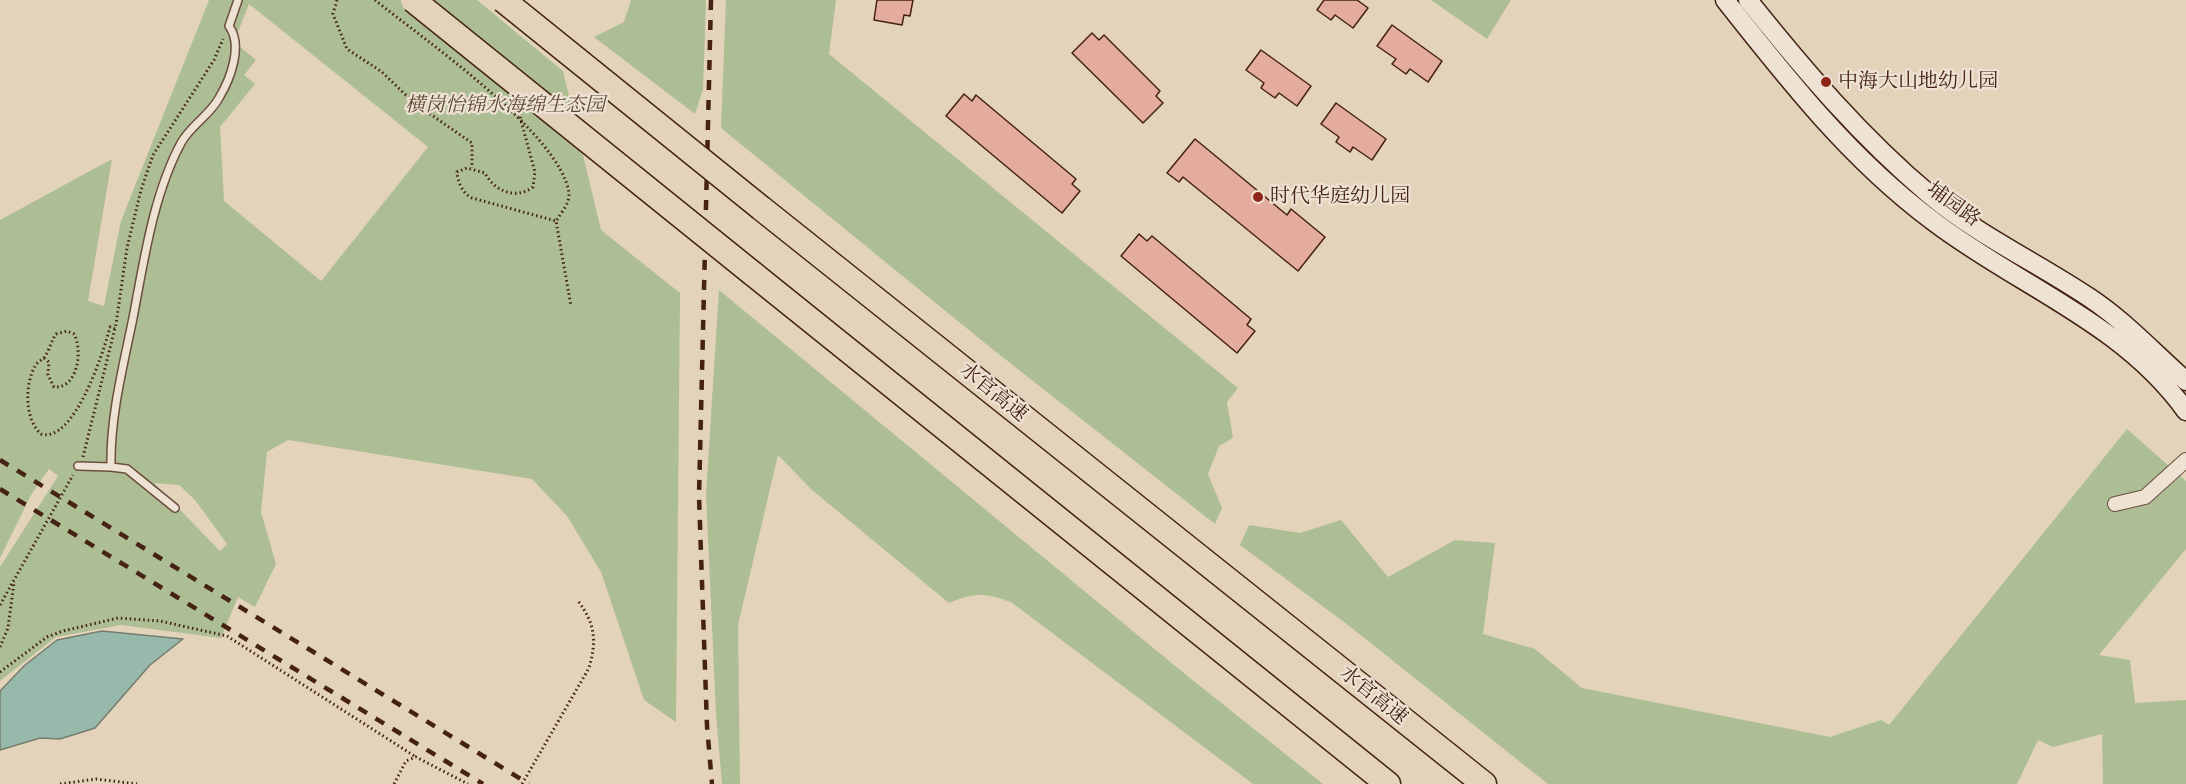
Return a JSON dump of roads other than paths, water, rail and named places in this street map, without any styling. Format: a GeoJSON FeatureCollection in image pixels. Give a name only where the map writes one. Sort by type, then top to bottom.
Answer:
{"type":"FeatureCollection","features":[{"type":"Feature","properties":{"kind":"highway"},"geometry":{"type":"LineString","coordinates":[[413,0],[1388,784]]}},
{"type":"Feature","properties":{"kind":"highway","name":"水官高速"},"geometry":{"type":"LineString","coordinates":[[503,0],[1484,784]]}},
{"type":"Feature","properties":{"kind":"street","name":"埔园路"},"geometry":{"type":"LineString","coordinates":[[1725,0],[1812,109],[1871,170],[1934,222],[2108,332],[2137,357],[2186,411]]}},
{"type":"Feature","properties":{"kind":"street","name":"埔园路"},"geometry":{"type":"LineString","coordinates":[[1748,0],[1819,87],[1874,146],[1932,196],[1989,237],[2119,318],[2186,381]]}},
{"type":"Feature","properties":{"kind":"street"},"geometry":{"type":"LineString","coordinates":[[2115,504],[2145,497],[2186,460]]}},
{"type":"Feature","properties":{"kind":"lane"},"geometry":{"type":"LineString","coordinates":[[111,467],[114,414],[158,206],[170,166],[182,141],[219,98],[235,58],[236,36],[229,26],[238,0]]}},
{"type":"Feature","properties":{"kind":"lane"},"geometry":{"type":"LineString","coordinates":[[78,466],[127,469],[175,508]]}},
{"type":"Feature","properties":{"kind":"railway"},"geometry":{"type":"LineString","coordinates":[[711,0],[699,496],[707,726],[712,784]]}},
{"type":"Feature","properties":{"kind":"railway"},"geometry":{"type":"LineString","coordinates":[[0,460],[529,784]]}},
{"type":"Feature","properties":{"kind":"railway"},"geometry":{"type":"LineString","coordinates":[[0,489],[483,784]]}},
{"type":"Feature","properties":{"kind":"place","name":"中海大山地幼儿园"},"geometry":{"type":"Point","coordinates":[1826,82]}},
{"type":"Feature","properties":{"kind":"place","name":"时代华庭幼儿园"},"geometry":{"type":"Point","coordinates":[1258,197]}},
{"type":"Feature","properties":{"kind":"park label","name":"横岗怡锦水海绵生态园"},"geometry":{"type":"Point","coordinates":[505,106]}}]}
